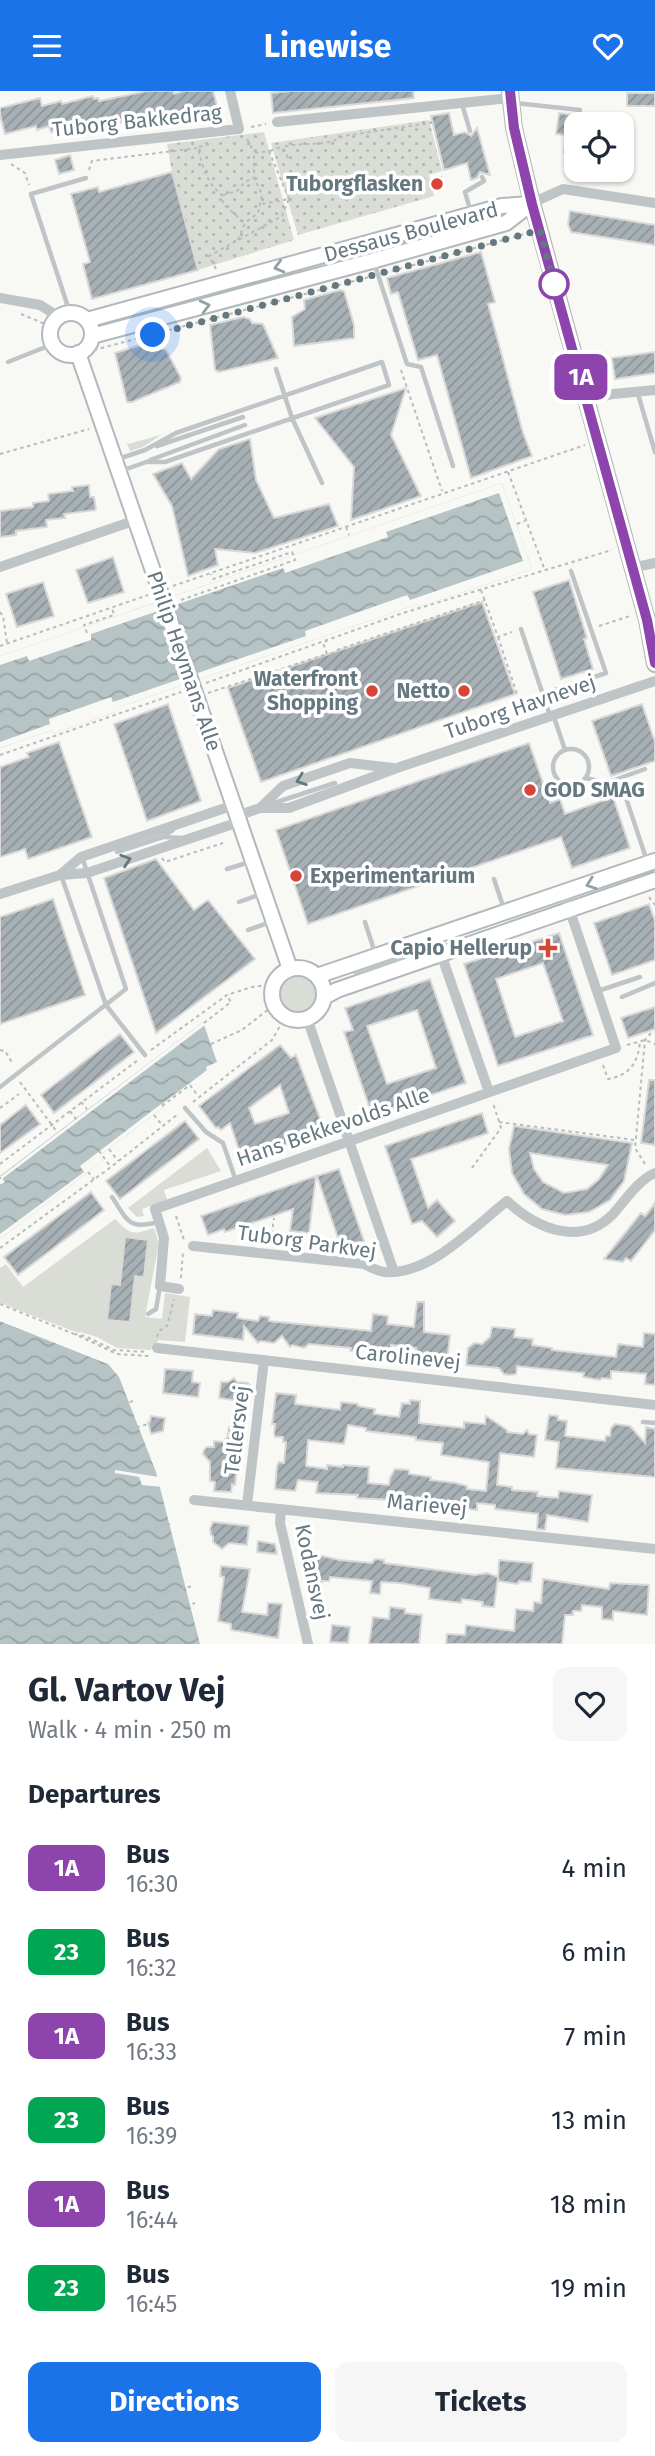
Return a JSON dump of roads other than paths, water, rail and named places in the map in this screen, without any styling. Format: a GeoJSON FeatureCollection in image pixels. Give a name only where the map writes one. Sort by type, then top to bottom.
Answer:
{"type":"FeatureCollection","features":[{"type":"Feature","properties":{"kind":"street","name":"Tuborg Bakkedrag"},"geometry":{"type":"LineString","coordinates":[[3,154],[239,129],[230,91]]}},
{"type":"Feature","properties":{"kind":"street"},"geometry":{"type":"LineString","coordinates":[[277,122],[510,97],[532,204],[646,616],[655,664]]}},
{"type":"Feature","properties":{"kind":"street"},"geometry":{"type":"LineString","coordinates":[[532,204],[563,189],[655,203]]}},
{"type":"Feature","properties":{"kind":"street","name":"Dessaus Boulevard"},"geometry":{"type":"LineString","coordinates":[[86,320],[502,207],[532,204]]}},
{"type":"Feature","properties":{"kind":"street","name":"Dessaus Boulevard"},"geometry":{"type":"LineString","coordinates":[[85,345],[374,268],[506,223],[532,204]]}},
{"type":"Feature","properties":{"kind":"street"},"geometry":{"type":"LineString","coordinates":[[0,298],[40,305],[60,319]]}},
{"type":"Feature","properties":{"kind":"street"},"geometry":{"type":"LineString","coordinates":[[77,314],[86,320],[85,345],[64,353],[53,344],[51,339],[60,319],[77,314]]}},
{"type":"Feature","properties":{"kind":"street","name":"Philip Heymans Alle"},"geometry":{"type":"LineString","coordinates":[[85,345],[103,425],[290,969]]}},
{"type":"Feature","properties":{"kind":"street"},"geometry":{"type":"LineString","coordinates":[[587,400],[613,394],[655,390]]}},
{"type":"Feature","properties":{"kind":"street"},"geometry":{"type":"LineString","coordinates":[[0,567],[136,520]]}},
{"type":"Feature","properties":{"kind":"street"},"geometry":{"type":"LineString","coordinates":[[632,568],[655,562]]}},
{"type":"Feature","properties":{"kind":"street"},"geometry":{"type":"LineString","coordinates":[[646,616],[655,637]]}},
{"type":"Feature","properties":{"kind":"street","name":"Tuborg Havnevej"},"geometry":{"type":"LineString","coordinates":[[60,875],[81,857],[185,821],[260,808],[289,808],[397,768],[655,681]]}},
{"type":"Feature","properties":{"kind":"street","name":"Tuborg Havnevej"},"geometry":{"type":"LineString","coordinates":[[260,808],[283,786],[350,763],[397,768]]}},
{"type":"Feature","properties":{"kind":"street","name":"Tuborg Havnevej"},"geometry":{"type":"LineString","coordinates":[[0,894],[60,875],[87,873],[191,839],[237,814]]}},
{"type":"Feature","properties":{"kind":"street"},"geometry":{"type":"LineString","coordinates":[[317,976],[564,894],[651,862]]}},
{"type":"Feature","properties":{"kind":"street"},"geometry":{"type":"LineString","coordinates":[[324,997],[337,990],[655,880]]}},
{"type":"Feature","properties":{"kind":"street"},"geometry":{"type":"LineString","coordinates":[[564,894],[597,991]]}},
{"type":"Feature","properties":{"kind":"street"},"geometry":{"type":"LineString","coordinates":[[441,954],[491,1097]]}},
{"type":"Feature","properties":{"kind":"street"},"geometry":{"type":"LineString","coordinates":[[305,968],[317,976],[324,989],[319,1010],[307,1019],[285,1017],[274,1005],[272,998],[277,977],[290,969],[305,968]]}},
{"type":"Feature","properties":{"kind":"street","name":"Hans Bekkevolds Alle"},"geometry":{"type":"LineString","coordinates":[[159,1221],[155,1209],[349,1142],[491,1097],[616,1048],[597,991]]}},
{"type":"Feature","properties":{"kind":"street"},"geometry":{"type":"LineString","coordinates":[[307,1019],[394,1272]]}},
{"type":"Feature","properties":{"kind":"street","name":"Tuborg Parkvej"},"geometry":{"type":"LineString","coordinates":[[193,1246],[364,1264],[381,1272],[394,1272],[417,1266],[438,1255],[508,1201],[540,1226],[561,1232],[583,1231],[598,1226],[653,1173]]}},
{"type":"Feature","properties":{"kind":"street"},"geometry":{"type":"LineString","coordinates":[[159,1221],[164,1238],[160,1286],[179,1289]]}},
{"type":"Feature","properties":{"kind":"street","name":"Carolinevej"},"geometry":{"type":"LineString","coordinates":[[157,1348],[655,1405]]}},
{"type":"Feature","properties":{"kind":"street","name":"Tellersvej"},"geometry":{"type":"LineString","coordinates":[[247,1505],[264,1360]]}},
{"type":"Feature","properties":{"kind":"street","name":"Marievej"},"geometry":{"type":"LineString","coordinates":[[194,1500],[655,1549]]}},
{"type":"Feature","properties":{"kind":"street","name":"Kodansvej"},"geometry":{"type":"LineString","coordinates":[[281,1509],[280,1523],[308,1644]]}},
{"type":"Feature","properties":{"kind":"lane"},"geometry":{"type":"LineString","coordinates":[[510,97],[580,110]]}},
{"type":"Feature","properties":{"kind":"lane"},"geometry":{"type":"LineString","coordinates":[[462,103],[470,131]]}},
{"type":"Feature","properties":{"kind":"lane"},"geometry":{"type":"LineString","coordinates":[[472,215],[465,192],[484,181],[482,177]]}},
{"type":"Feature","properties":{"kind":"lane"},"geometry":{"type":"LineString","coordinates":[[60,319],[31,194],[86,178]]}},
{"type":"Feature","properties":{"kind":"lane"},"geometry":{"type":"LineString","coordinates":[[368,243],[407,364],[421,367],[453,466]]}},
{"type":"Feature","properties":{"kind":"lane"},"geometry":{"type":"LineString","coordinates":[[8,362],[53,344]]}},
{"type":"Feature","properties":{"kind":"lane"},"geometry":{"type":"LineString","coordinates":[[382,362],[390,385],[165,462],[117,465],[176,433],[382,362]]}},
{"type":"Feature","properties":{"kind":"lane"},"geometry":{"type":"LineString","coordinates":[[276,369],[283,396],[322,483]]}},
{"type":"Feature","properties":{"kind":"lane"},"geometry":{"type":"LineString","coordinates":[[637,393],[655,452]]}},
{"type":"Feature","properties":{"kind":"lane"},"geometry":{"type":"LineString","coordinates":[[145,450],[243,417]]}},
{"type":"Feature","properties":{"kind":"lane"},"geometry":{"type":"LineString","coordinates":[[146,462],[245,425]]}},
{"type":"Feature","properties":{"kind":"lane"},"geometry":{"type":"LineString","coordinates":[[543,694],[606,673],[571,571]]}},
{"type":"Feature","properties":{"kind":"lane"},"geometry":{"type":"LineString","coordinates":[[522,629],[565,750]]}},
{"type":"Feature","properties":{"kind":"lane"},"geometry":{"type":"LineString","coordinates":[[586,778],[589,767],[586,756],[576,750],[559,753],[552,768],[556,779],[571,786],[586,778],[606,783],[645,769]]}},
{"type":"Feature","properties":{"kind":"lane"},"geometry":{"type":"LineString","coordinates":[[260,808],[335,783]]}},
{"type":"Feature","properties":{"kind":"lane"},"geometry":{"type":"LineString","coordinates":[[618,793],[626,797],[651,862]]}},
{"type":"Feature","properties":{"kind":"lane"},"geometry":{"type":"LineString","coordinates":[[117,852],[163,837],[185,821]]}},
{"type":"Feature","properties":{"kind":"lane"},"geometry":{"type":"LineString","coordinates":[[163,837],[191,839]]}},
{"type":"Feature","properties":{"kind":"lane"},"geometry":{"type":"LineString","coordinates":[[0,1087],[126,989],[81,857]]}},
{"type":"Feature","properties":{"kind":"lane"},"geometry":{"type":"LineString","coordinates":[[227,869],[253,861]]}},
{"type":"Feature","properties":{"kind":"lane"},"geometry":{"type":"LineString","coordinates":[[60,875],[106,1005],[145,1055]]}},
{"type":"Feature","properties":{"kind":"lane"},"geometry":{"type":"LineString","coordinates":[[494,879],[506,913]]}},
{"type":"Feature","properties":{"kind":"lane"},"geometry":{"type":"LineString","coordinates":[[239,902],[264,893]]}},
{"type":"Feature","properties":{"kind":"lane"},"geometry":{"type":"LineString","coordinates":[[248,930],[274,921]]}},
{"type":"Feature","properties":{"kind":"lane"},"geometry":{"type":"LineString","coordinates":[[365,922],[376,957]]}},
{"type":"Feature","properties":{"kind":"lane"},"geometry":{"type":"LineString","coordinates":[[356,973],[410,955],[451,932]]}},
{"type":"Feature","properties":{"kind":"lane"},"geometry":{"type":"LineString","coordinates":[[410,955],[441,954]]}},
{"type":"Feature","properties":{"kind":"lane"},"geometry":{"type":"LineString","coordinates":[[597,991],[640,977]]}},
{"type":"Feature","properties":{"kind":"lane"},"geometry":{"type":"LineString","coordinates":[[622,997],[655,983]]}},
{"type":"Feature","properties":{"kind":"lane"},"geometry":{"type":"LineString","coordinates":[[185,1108],[206,1132],[223,1143],[236,1181]]}},
{"type":"Feature","properties":{"kind":"lane"},"geometry":{"type":"LineString","coordinates":[[112,1198],[134,1226],[159,1221]]}},
{"type":"Feature","properties":{"kind":"lane"},"geometry":{"type":"LineString","coordinates":[[148,1314],[156,1309],[160,1286]]}},
{"type":"Feature","properties":{"kind":"lane"},"geometry":{"type":"LineString","coordinates":[[643,1422],[655,1423]]}},
{"type":"Feature","properties":{"kind":"water"},"geometry":{"type":"Polygon","coordinates":[[[502,483],[532,569],[419,607],[418,604],[116,708],[116,712],[0,748],[0,656],[502,483]]]}},
{"type":"Feature","properties":{"kind":"water"},"geometry":{"type":"Polygon","coordinates":[[[203,1022],[217,1062],[206,1067],[207,1070],[162,1104],[164,1107],[99,1156],[103,1161],[0,1239],[0,1185],[5,1182],[0,1176],[203,1022]]]}},
{"type":"Feature","properties":{"kind":"water"},"geometry":{"type":"Polygon","coordinates":[[[0,1321],[108,1364],[119,1377],[156,1472],[200,1644],[0,1644],[0,1321]]]}},
{"type":"Feature","properties":{"kind":"place","name":"Tuborgflasken"},"geometry":{"type":"Point","coordinates":[437,184]}},
{"type":"Feature","properties":{"kind":"place","name":"Waterfront Shopping"},"geometry":{"type":"Point","coordinates":[372,691]}},
{"type":"Feature","properties":{"kind":"place","name":"Netto"},"geometry":{"type":"Point","coordinates":[464,691]}},
{"type":"Feature","properties":{"kind":"place","name":"GOD SMAG"},"geometry":{"type":"Point","coordinates":[530,790]}},
{"type":"Feature","properties":{"kind":"place","name":"Experimentarium"},"geometry":{"type":"Point","coordinates":[296,876]}},
{"type":"Feature","properties":{"kind":"place","name":"Capio Hellerup"},"geometry":{"type":"Point","coordinates":[548,948]}}]}
